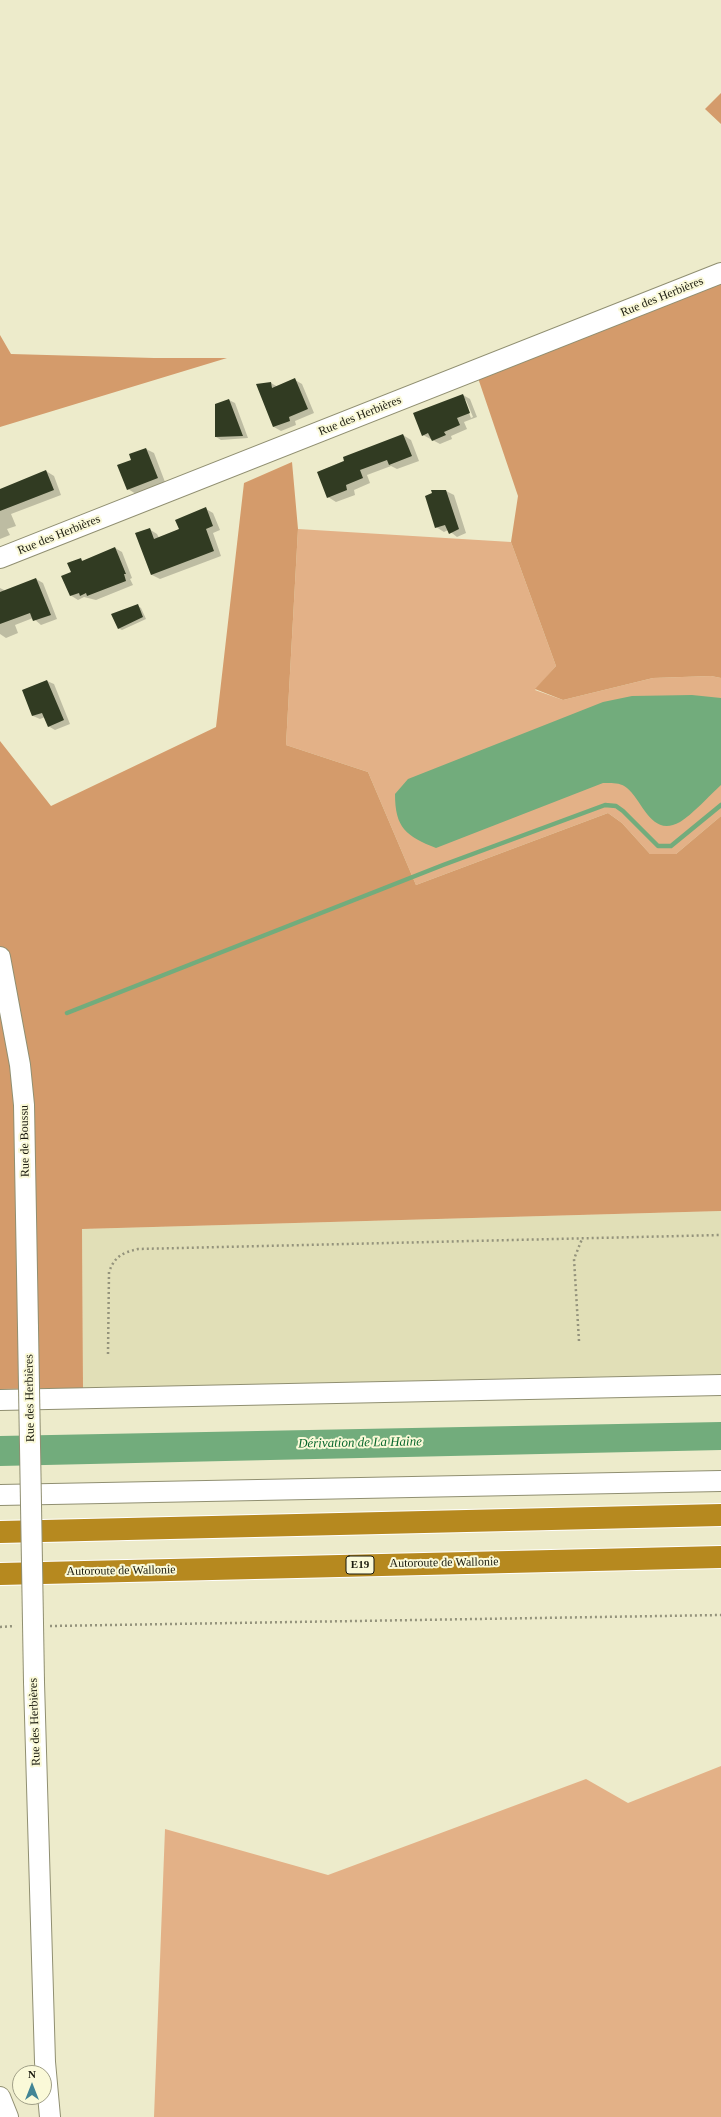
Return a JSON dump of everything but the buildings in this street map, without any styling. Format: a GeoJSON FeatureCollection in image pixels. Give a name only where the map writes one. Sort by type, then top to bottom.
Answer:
{"type":"FeatureCollection","features":[{"type":"Feature","properties":{"kind":"highway"},"geometry":{"type":"LineString","coordinates":[[0,1532],[721,1515]]}},
{"type":"Feature","properties":{"kind":"highway","name":"Autoroute de Wallonie"},"geometry":{"type":"LineString","coordinates":[[0,1574],[721,1557]]}},
{"type":"Feature","properties":{"kind":"street","name":"Rue des Herbières"},"geometry":{"type":"LineString","coordinates":[[0,558],[721,273]]}},
{"type":"Feature","properties":{"kind":"street","name":"Rue de Boussu"},"geometry":{"type":"LineString","coordinates":[[0,957],[20,1065],[24,1105],[28,1328]]}},
{"type":"Feature","properties":{"kind":"street","name":"Rue des Herbières"},"geometry":{"type":"LineString","coordinates":[[28,1328],[34,1682],[45,2062],[50,2117]]}},
{"type":"Feature","properties":{"kind":"street"},"geometry":{"type":"LineString","coordinates":[[0,1400],[721,1385]]}},
{"type":"Feature","properties":{"kind":"street"},"geometry":{"type":"LineString","coordinates":[[0,1495],[721,1481]]}},
{"type":"Feature","properties":{"kind":"street"},"geometry":{"type":"LineString","coordinates":[[0,2097],[8,2117]]}},
{"type":"Feature","properties":{"kind":"path"},"geometry":{"type":"LineString","coordinates":[[108,1354],[109,1272],[113,1260],[123,1252],[138,1249],[721,1235]]}},
{"type":"Feature","properties":{"kind":"path"},"geometry":{"type":"LineString","coordinates":[[579,1341],[574,1259],[582,1238]]}},
{"type":"Feature","properties":{"kind":"path"},"geometry":{"type":"LineString","coordinates":[[48,1626],[721,1615]]}},
{"type":"Feature","properties":{"kind":"path"},"geometry":{"type":"LineString","coordinates":[[0,1627],[16,1626]]}},
{"type":"Feature","properties":{"kind":"shaded area"},"geometry":{"type":"Polygon","coordinates":[[[721,93],[721,124],[705,109],[721,93]]]}},
{"type":"Feature","properties":{"kind":"shaded area"},"geometry":{"type":"Polygon","coordinates":[[[721,284],[721,678],[711,676],[653,678],[563,700],[535,689],[556,666],[511,542],[518,496],[478,378],[721,284]]]}},
{"type":"Feature","properties":{"kind":"shaded area"},"geometry":{"type":"Polygon","coordinates":[[[0,335],[11,354],[154,358],[227,358],[0,427],[0,335]]]}},
{"type":"Feature","properties":{"kind":"shaded area"},"geometry":{"type":"Polygon","coordinates":[[[292,462],[298,529],[286,745],[368,772],[416,885],[608,813],[622,823],[650,854],[676,854],[721,816],[721,1211],[82,1229],[83,1388],[0,1389],[0,741],[51,806],[216,727],[244,483],[292,462]]]}},
{"type":"Feature","properties":{"kind":"shaded area"},"geometry":{"type":"Polygon","coordinates":[[[298,529],[511,542],[556,666],[535,690],[563,700],[653,678],[711,676],[721,678],[721,816],[676,854],[650,854],[622,823],[608,813],[416,885],[368,772],[286,745],[298,529]]]}},
{"type":"Feature","properties":{"kind":"shaded area"},"geometry":{"type":"Polygon","coordinates":[[[721,1211],[721,1374],[83,1388],[82,1229],[721,1211]]]}},
{"type":"Feature","properties":{"kind":"shaded area"},"geometry":{"type":"Polygon","coordinates":[[[721,1766],[721,2117],[154,2117],[165,1829],[328,1875],[586,1779],[628,1803],[721,1766]]]}},
{"type":"Feature","properties":{"kind":"water"},"geometry":{"type":"Polygon","coordinates":[[[692,695],[721,698],[721,785],[680,822],[670,826],[655,822],[627,788],[618,784],[603,783],[436,848],[410,835],[400,823],[397,815],[395,794],[408,779],[603,702],[632,696],[692,695]]]}},
{"type":"Feature","properties":{"kind":"water","name":"Dérivation de La Haine"},"geometry":{"type":"Polygon","coordinates":[[[721,1422],[721,1450],[0,1466],[0,1436],[721,1422]]]}},
{"type":"Feature","properties":{"kind":"waterway"},"geometry":{"type":"LineString","coordinates":[[67,1013],[443,865],[605,805],[616,806],[623,811],[658,846],[671,846],[721,805]]}}]}
